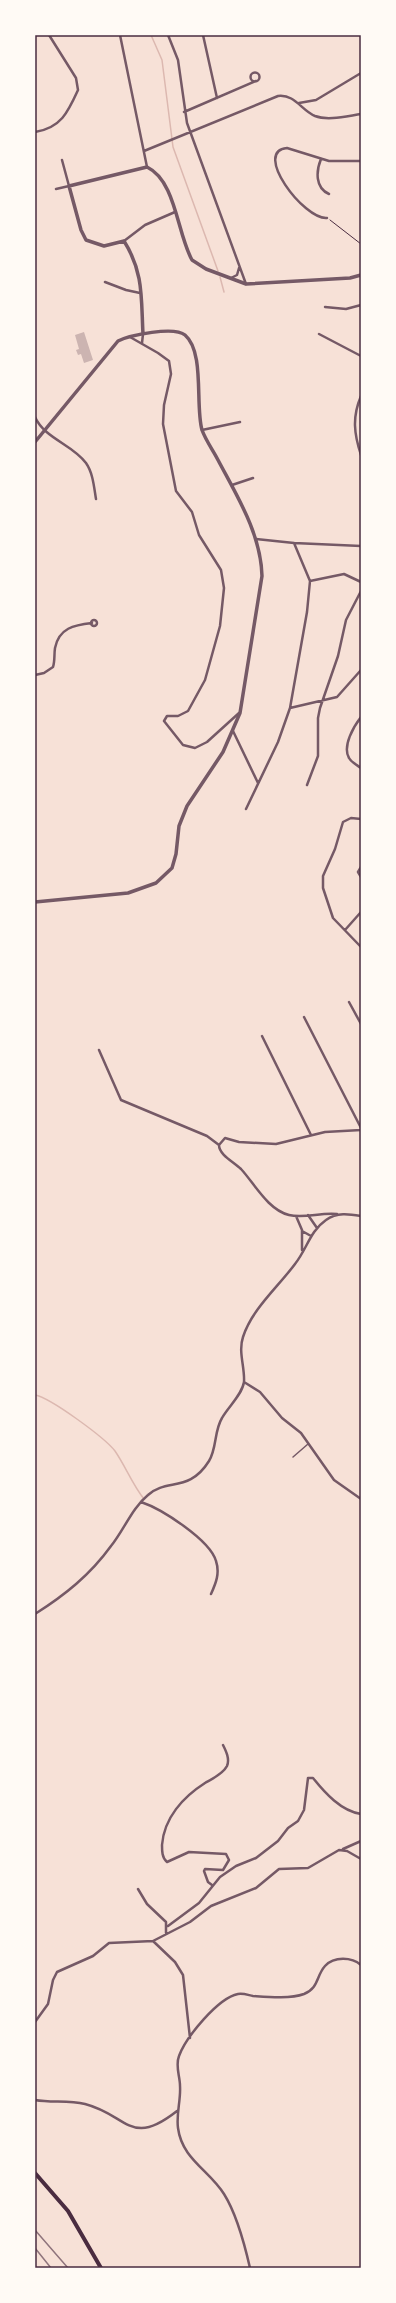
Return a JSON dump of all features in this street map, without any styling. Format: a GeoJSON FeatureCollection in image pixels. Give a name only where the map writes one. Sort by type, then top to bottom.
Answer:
{"type":"FeatureCollection","features":[{"type":"Feature","properties":{"kind":"main road"},"geometry":{"type":"LineString","coordinates":[[35,2173],[68,2211],[101,2268]]}},
{"type":"Feature","properties":{"kind":"street"},"geometry":{"type":"LineString","coordinates":[[35,132],[48,129],[60,121],[78,90],[76,78],[49,35]]}},
{"type":"Feature","properties":{"kind":"street"},"geometry":{"type":"LineString","coordinates":[[120,35],[147,167],[160,176],[175,212],[192,260],[201,267],[246,284],[350,278],[361,275]]}},
{"type":"Feature","properties":{"kind":"street"},"geometry":{"type":"LineString","coordinates":[[168,35],[178,60],[184,112],[190,132],[246,284]]}},
{"type":"Feature","properties":{"kind":"street"},"geometry":{"type":"LineString","coordinates":[[203,35],[217,98]]}},
{"type":"Feature","properties":{"kind":"street"},"geometry":{"type":"LineString","coordinates":[[299,103],[316,100],[361,74]]}},
{"type":"Feature","properties":{"kind":"street"},"geometry":{"type":"LineString","coordinates":[[184,112],[256,81]]}},
{"type":"Feature","properties":{"kind":"street"},"geometry":{"type":"LineString","coordinates":[[144,151],[274,97],[284,96],[299,103],[309,113],[319,117],[361,114]]}},
{"type":"Feature","properties":{"kind":"street"},"geometry":{"type":"LineString","coordinates":[[328,218],[316,217],[306,209],[280,176],[275,165],[276,156],[285,148],[336,162],[361,161]]}},
{"type":"Feature","properties":{"kind":"street"},"geometry":{"type":"LineString","coordinates":[[321,159],[316,171],[324,191],[329,194]]}},
{"type":"Feature","properties":{"kind":"street"},"geometry":{"type":"LineString","coordinates":[[62,160],[81,230],[86,240],[104,246],[124,241],[145,225],[175,212]]}},
{"type":"Feature","properties":{"kind":"street"},"geometry":{"type":"LineString","coordinates":[[56,189],[147,167]]}},
{"type":"Feature","properties":{"kind":"street"},"geometry":{"type":"LineString","coordinates":[[124,241],[138,268],[143,334],[141,339],[142,344]]}},
{"type":"Feature","properties":{"kind":"street"},"geometry":{"type":"LineString","coordinates":[[228,278],[237,275],[240,266]]}},
{"type":"Feature","properties":{"kind":"street"},"geometry":{"type":"LineString","coordinates":[[105,282],[126,290],[140,293]]}},
{"type":"Feature","properties":{"kind":"street"},"geometry":{"type":"LineString","coordinates":[[325,307],[346,309],[361,305]]}},
{"type":"Feature","properties":{"kind":"street"},"geometry":{"type":"LineString","coordinates":[[35,442],[115,343],[143,334],[175,331],[182,333],[188,338],[195,358],[202,430],[231,485],[256,538],[262,566],[261,584],[240,713],[233,731],[216,764],[187,806],[180,826],[175,860],[166,876],[151,885],[128,892],[35,902]]}},
{"type":"Feature","properties":{"kind":"street"},"geometry":{"type":"LineString","coordinates":[[319,334],[361,356]]}},
{"type":"Feature","properties":{"kind":"street"},"geometry":{"type":"LineString","coordinates":[[130,337],[169,362],[172,374],[164,405],[163,424],[176,491],[192,512],[199,535],[221,570],[224,581],[224,605],[220,626],[205,680],[188,712],[178,716],[167,716],[164,721],[184,745],[195,748],[207,742],[240,713]]}},
{"type":"Feature","properties":{"kind":"street"},"geometry":{"type":"LineString","coordinates":[[361,396],[357,406],[354,432],[361,455]]}},
{"type":"Feature","properties":{"kind":"street"},"geometry":{"type":"LineString","coordinates":[[35,417],[44,431],[85,462],[91,475],[96,499]]}},
{"type":"Feature","properties":{"kind":"street"},"geometry":{"type":"LineString","coordinates":[[202,430],[240,422]]}},
{"type":"Feature","properties":{"kind":"street"},"geometry":{"type":"LineString","coordinates":[[231,485],[253,478]]}},
{"type":"Feature","properties":{"kind":"street"},"geometry":{"type":"LineString","coordinates":[[256,538],[294,543],[361,546]]}},
{"type":"Feature","properties":{"kind":"street"},"geometry":{"type":"LineString","coordinates":[[246,809],[278,742],[290,708],[307,612],[310,581],[294,543]]}},
{"type":"Feature","properties":{"kind":"street"},"geometry":{"type":"LineString","coordinates":[[310,581],[344,574],[361,582]]}},
{"type":"Feature","properties":{"kind":"street"},"geometry":{"type":"LineString","coordinates":[[307,785],[318,756],[318,718],[322,702],[338,656],[346,620],[361,591]]}},
{"type":"Feature","properties":{"kind":"street"},"geometry":{"type":"LineString","coordinates":[[35,675],[44,673],[53,667],[56,644],[66,629],[76,625],[92,623]]}},
{"type":"Feature","properties":{"kind":"street"},"geometry":{"type":"LineString","coordinates":[[290,708],[322,702],[340,695],[361,670]]}},
{"type":"Feature","properties":{"kind":"street"},"geometry":{"type":"LineString","coordinates":[[361,717],[351,732],[347,753],[350,759],[361,768]]}},
{"type":"Feature","properties":{"kind":"street"},"geometry":{"type":"LineString","coordinates":[[233,731],[258,784]]}},
{"type":"Feature","properties":{"kind":"street"},"geometry":{"type":"LineString","coordinates":[[361,819],[351,818],[343,822],[335,849],[323,878],[329,910],[333,918],[361,947]]}},
{"type":"Feature","properties":{"kind":"street"},"geometry":{"type":"LineString","coordinates":[[361,867],[358,872],[361,877]]}},
{"type":"Feature","properties":{"kind":"street"},"geometry":{"type":"LineString","coordinates":[[345,930],[361,912]]}},
{"type":"Feature","properties":{"kind":"street"},"geometry":{"type":"LineString","coordinates":[[349,1002],[361,1024]]}},
{"type":"Feature","properties":{"kind":"street"},"geometry":{"type":"LineString","coordinates":[[219,1145],[225,1138],[271,1144],[325,1132],[361,1129],[304,1017]]}},
{"type":"Feature","properties":{"kind":"street"},"geometry":{"type":"LineString","coordinates":[[262,1036],[311,1135]]}},
{"type":"Feature","properties":{"kind":"street"},"geometry":{"type":"LineString","coordinates":[[99,1050],[121,1100],[207,1136],[219,1145],[221,1152],[242,1169],[274,1207],[284,1213],[296,1216],[320,1213],[361,1216]]}},
{"type":"Feature","properties":{"kind":"street"},"geometry":{"type":"LineString","coordinates":[[35,1614],[66,1594],[91,1571],[111,1547],[142,1502],[153,1491],[186,1482],[202,1471],[210,1460],[221,1418],[244,1382],[241,1350],[243,1336],[256,1314],[296,1264],[317,1228],[327,1219],[338,1214]]}},
{"type":"Feature","properties":{"kind":"street"},"geometry":{"type":"LineString","coordinates":[[308,1215],[317,1228]]}},
{"type":"Feature","properties":{"kind":"street"},"geometry":{"type":"LineString","coordinates":[[296,1216],[302,1230],[302,1252]]}},
{"type":"Feature","properties":{"kind":"street"},"geometry":{"type":"LineString","coordinates":[[302,1230],[311,1236]]}},
{"type":"Feature","properties":{"kind":"street"},"geometry":{"type":"LineString","coordinates":[[244,1382],[260,1392],[282,1418],[298,1430],[309,1443],[334,1480],[361,1499]]}},
{"type":"Feature","properties":{"kind":"street"},"geometry":{"type":"LineString","coordinates":[[142,1502],[173,1518],[210,1550],[215,1557],[218,1570],[217,1581],[211,1594]]}},
{"type":"Feature","properties":{"kind":"street"},"geometry":{"type":"LineString","coordinates":[[212,1884],[204,1876],[204,1871],[206,1868],[223,1870],[229,1860],[226,1854],[189,1852],[167,1862],[163,1855],[162,1848],[165,1828],[174,1811],[199,1787],[222,1771],[226,1766],[227,1753],[223,1745]]}},
{"type":"Feature","properties":{"kind":"street"},"geometry":{"type":"LineString","coordinates":[[166,1934],[168,1926],[199,1903],[208,1894],[212,1884],[236,1866],[256,1858],[278,1841],[288,1828],[298,1820],[304,1810],[308,1778],[312,1777],[333,1799],[352,1812],[361,1814]]}},
{"type":"Feature","properties":{"kind":"street"},"geometry":{"type":"LineString","coordinates":[[35,2022],[48,2004],[53,1980],[60,1971],[93,1956],[108,1943],[153,1941],[190,1922],[211,1906],[256,1888],[279,1870],[308,1868],[361,1841]]}},
{"type":"Feature","properties":{"kind":"street"},"geometry":{"type":"LineString","coordinates":[[342,1850],[352,1853],[361,1859]]}},
{"type":"Feature","properties":{"kind":"street"},"geometry":{"type":"LineString","coordinates":[[138,1889],[147,1904],[163,1918],[168,1926]]}},
{"type":"Feature","properties":{"kind":"street"},"geometry":{"type":"LineString","coordinates":[[153,1941],[175,1962],[183,1975],[190,2038]]}},
{"type":"Feature","properties":{"kind":"street"},"geometry":{"type":"LineString","coordinates":[[250,2268],[228,2201],[219,2187],[192,2161],[183,2144],[178,2128],[180,2086],[179,2056],[201,2021],[234,1996],[298,1996],[316,1986],[324,1969],[331,1962],[348,1959],[355,1960],[361,1965]]}},
{"type":"Feature","properties":{"kind":"street"},"geometry":{"type":"LineString","coordinates":[[35,2100],[64,2101],[96,2107],[128,2125],[148,2129],[178,2111]]}},
{"type":"Feature","properties":{"kind":"lane"},"geometry":{"type":"LineString","coordinates":[[293,1457],[309,1443]]}},
{"type":"Feature","properties":{"kind":"path"},"geometry":{"type":"LineString","coordinates":[[328,218],[361,244]]}},
{"type":"Feature","properties":{"kind":"building"},"geometry":{"type":"Polygon","coordinates":[[[84,332],[93,360],[84,363],[81,354],[78,355],[76,350],[79,349],[75,335],[84,332]]]}},
{"type":"Feature","properties":{"kind":"waterway"},"geometry":{"type":"LineString","coordinates":[[151,35],[162,60],[173,147],[218,271]]}},
{"type":"Feature","properties":{"kind":"waterway"},"geometry":{"type":"LineString","coordinates":[[220,277],[224,292]]}},
{"type":"Feature","properties":{"kind":"waterway"},"geometry":{"type":"LineString","coordinates":[[35,1395],[53,1403],[101,1437],[115,1451],[144,1499]]}},
{"type":"Feature","properties":{"kind":"railway"},"geometry":{"type":"LineString","coordinates":[[35,2230],[68,2268]]}},
{"type":"Feature","properties":{"kind":"railway"},"geometry":{"type":"LineString","coordinates":[[35,2248],[51,2268]]}}]}
